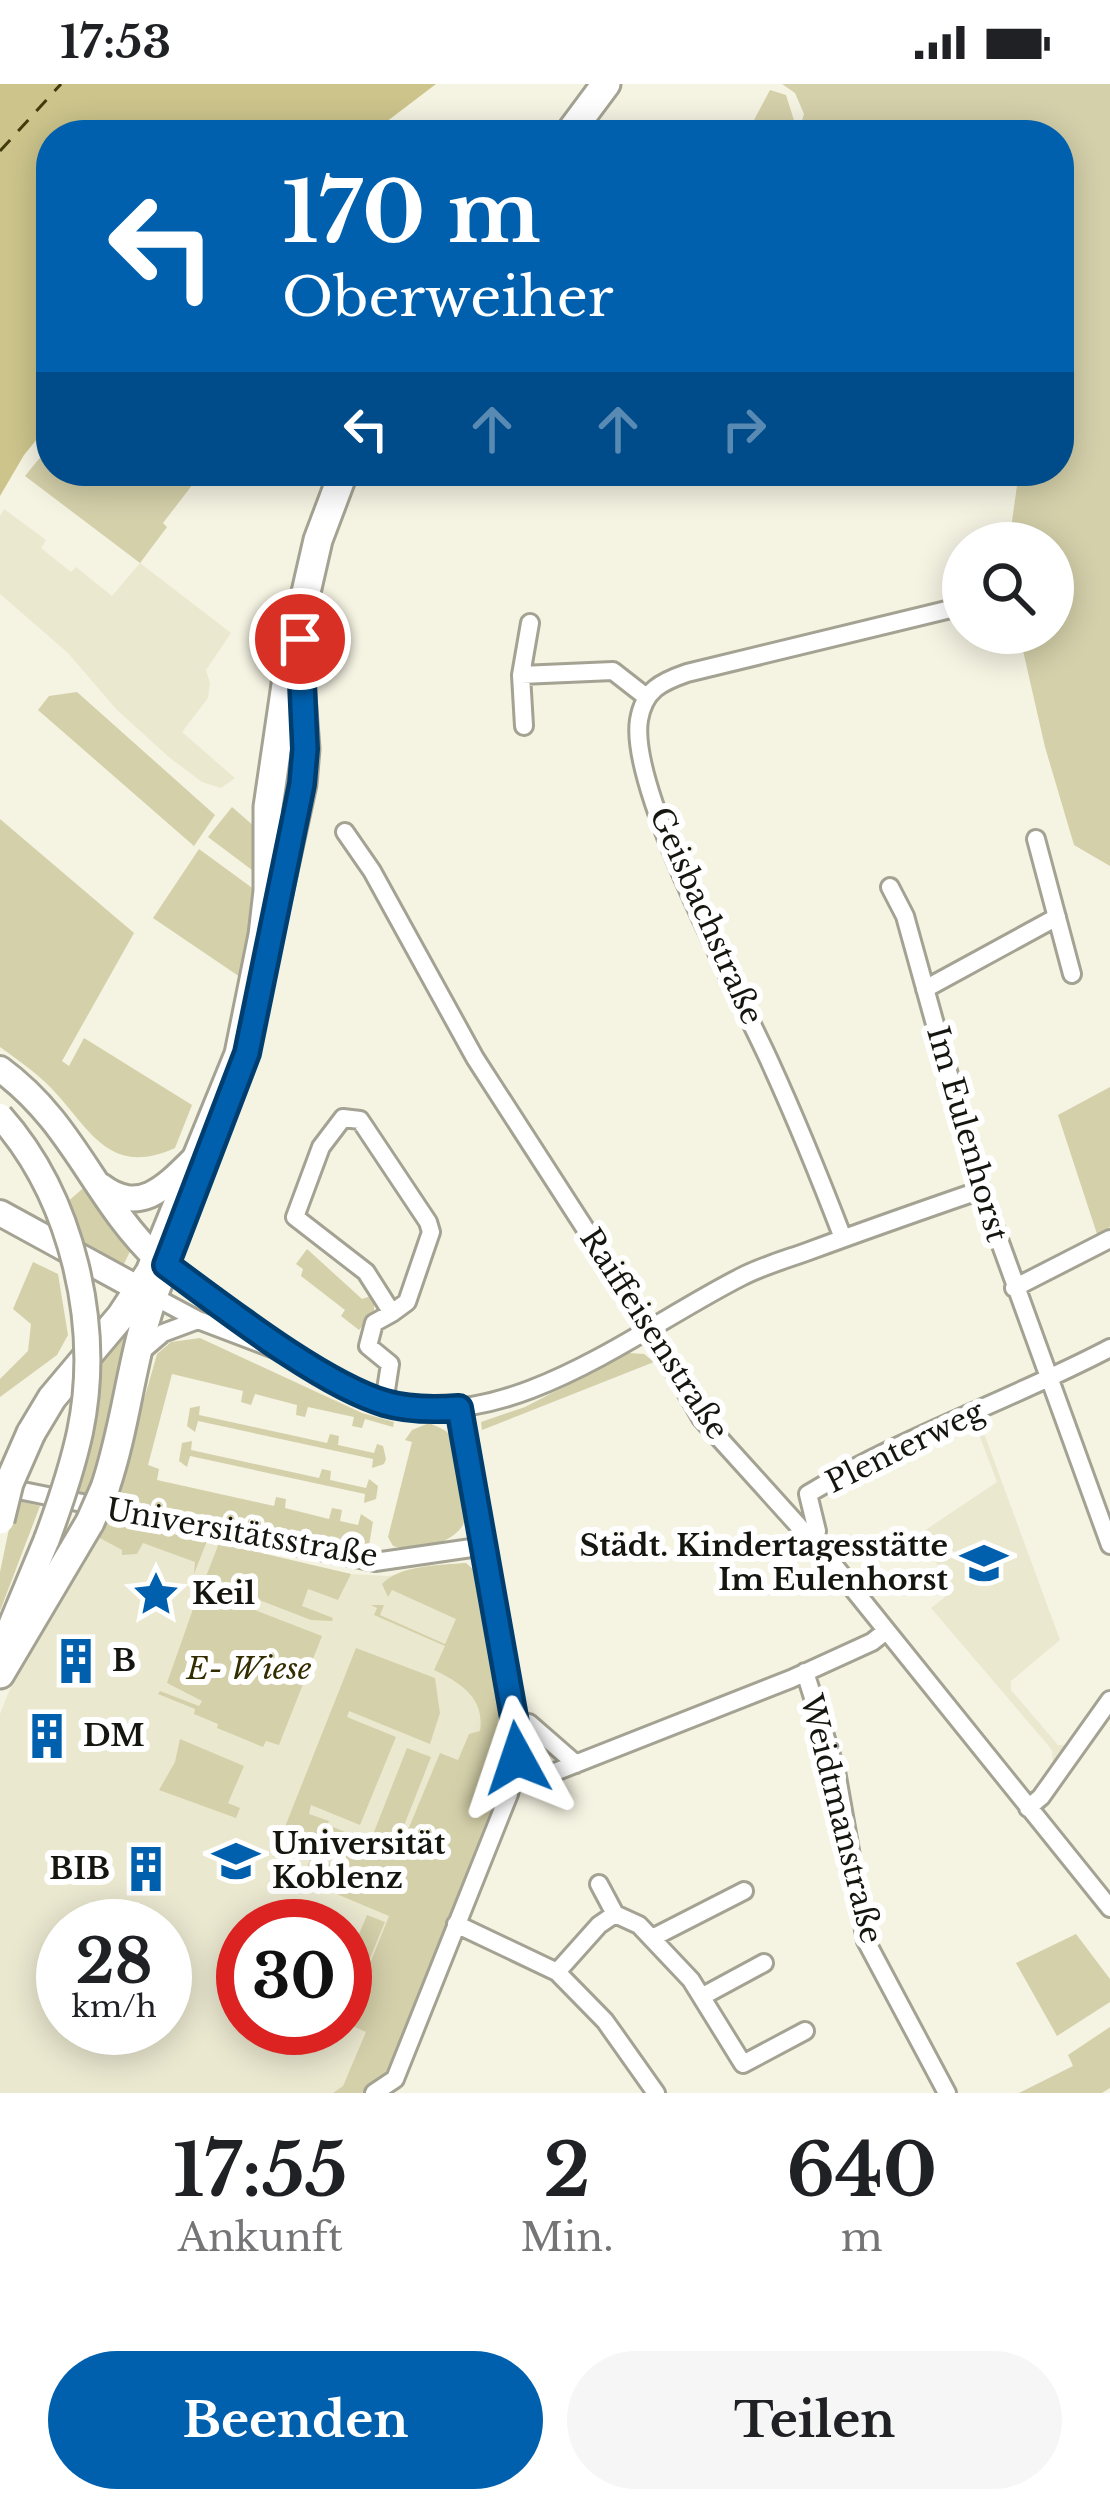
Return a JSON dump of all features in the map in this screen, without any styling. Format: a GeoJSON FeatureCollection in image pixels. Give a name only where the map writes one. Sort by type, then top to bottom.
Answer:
{"type":"FeatureCollection","features":[{"type":"Feature","properties":{"kind":"main road"},"geometry":{"type":"LineString","coordinates":[[579,120],[606,84]]}},
{"type":"Feature","properties":{"kind":"main road"},"geometry":{"type":"LineString","coordinates":[[161,1262],[248,1016],[268,891],[272,771],[302,607],[318,540],[338,486]]}},
{"type":"Feature","properties":{"kind":"main road"},"geometry":{"type":"LineString","coordinates":[[0,1520],[31,1432],[52,1398],[146,1292],[247,1053],[302,784],[302,607]]}},
{"type":"Feature","properties":{"kind":"main road"},"geometry":{"type":"LineString","coordinates":[[272,771],[293,774],[302,784]]}},
{"type":"Feature","properties":{"kind":"main road"},"geometry":{"type":"LineString","coordinates":[[0,1070],[58,1123],[120,1220],[161,1262]]}},
{"type":"Feature","properties":{"kind":"main road"},"geometry":{"type":"LineString","coordinates":[[0,1116],[32,1161],[61,1219],[76,1273],[88,1370],[80,1431],[0,1652]]}},
{"type":"Feature","properties":{"kind":"main road"},"geometry":{"type":"LineString","coordinates":[[0,1133],[50,1221],[74,1329],[71,1416],[61,1465],[42,1536],[0,1626]]}},
{"type":"Feature","properties":{"kind":"main road"},"geometry":{"type":"LineString","coordinates":[[99,1185],[120,1197],[148,1198],[164,1190],[197,1156]]}},
{"type":"Feature","properties":{"kind":"main road"},"geometry":{"type":"LineString","coordinates":[[0,1213],[146,1292]]}},
{"type":"Feature","properties":{"kind":"main road"},"geometry":{"type":"LineString","coordinates":[[0,1674],[90,1522],[105,1488],[120,1436],[146,1292]]}},
{"type":"Feature","properties":{"kind":"street"},"geometry":{"type":"LineString","coordinates":[[521,675],[614,671],[645,696],[662,682],[688,673],[942,611]]}},
{"type":"Feature","properties":{"kind":"street"},"geometry":{"type":"LineString","coordinates":[[524,726],[521,675],[530,622]]}},
{"type":"Feature","properties":{"kind":"street","name":"Geisbachstraße"},"geometry":{"type":"LineString","coordinates":[[645,696],[638,724],[645,768],[666,836],[803,1136],[843,1238]]}},
{"type":"Feature","properties":{"kind":"street","name":"Raiffeisenstraße"},"geometry":{"type":"LineString","coordinates":[[345,832],[372,871],[475,1058],[650,1329],[701,1418],[813,1541],[1110,1908]]}},
{"type":"Feature","properties":{"kind":"street"},"geometry":{"type":"LineString","coordinates":[[1036,839],[1072,974]]}},
{"type":"Feature","properties":{"kind":"street","name":"Im Eulenhorst"},"geometry":{"type":"LineString","coordinates":[[890,887],[905,916],[981,1190],[1110,1545]]}},
{"type":"Feature","properties":{"kind":"street"},"geometry":{"type":"LineString","coordinates":[[925,989],[1057,917]]}},
{"type":"Feature","properties":{"kind":"street"},"geometry":{"type":"LineString","coordinates":[[383,1402],[390,1364],[368,1346],[367,1339],[374,1323],[392,1313],[407,1302],[430,1241],[428,1222],[360,1120],[343,1118],[321,1148],[295,1216],[366,1272],[392,1313]]}},
{"type":"Feature","properties":{"kind":"street"},"geometry":{"type":"LineString","coordinates":[[161,1262],[306,1361],[383,1402],[408,1408],[459,1408],[512,1396],[650,1329],[744,1275],[981,1190]]}},
{"type":"Feature","properties":{"kind":"street"},"geometry":{"type":"LineString","coordinates":[[1014,1288],[1110,1239]]}},
{"type":"Feature","properties":{"kind":"street"},"geometry":{"type":"LineString","coordinates":[[146,1292],[198,1320],[306,1361]]}},
{"type":"Feature","properties":{"kind":"street"},"geometry":{"type":"LineString","coordinates":[[131,1366],[158,1336],[198,1320]]}},
{"type":"Feature","properties":{"kind":"street"},"geometry":{"type":"LineString","coordinates":[[1048,1380],[1110,1348]]}},
{"type":"Feature","properties":{"kind":"street","name":"Plenterweg"},"geometry":{"type":"LineString","coordinates":[[813,1541],[817,1532],[808,1494],[862,1462],[1048,1380]]}},
{"type":"Feature","properties":{"kind":"street"},"geometry":{"type":"LineString","coordinates":[[374,2093],[401,2086],[456,1924],[509,1794],[517,1758],[515,1723],[459,1408]]}},
{"type":"Feature","properties":{"kind":"street","name":"Universitätsstraße"},"geometry":{"type":"LineString","coordinates":[[0,1486],[375,1562],[485,1546]]}},
{"type":"Feature","properties":{"kind":"street"},"geometry":{"type":"LineString","coordinates":[[532,1781],[805,1672],[886,1631]]}},
{"type":"Feature","properties":{"kind":"street","name":"Weidtmanstraße"},"geometry":{"type":"LineString","coordinates":[[805,1672],[836,1772],[866,1941],[947,2093]]}},
{"type":"Feature","properties":{"kind":"street"},"geometry":{"type":"LineString","coordinates":[[1028,1808],[1041,1797],[1110,1700]]}},
{"type":"Feature","properties":{"kind":"street"},"geometry":{"type":"LineString","coordinates":[[515,1723],[529,1723],[576,1764]]}},
{"type":"Feature","properties":{"kind":"street"},"geometry":{"type":"LineString","coordinates":[[599,1884],[615,1914],[633,1919],[703,1996],[743,2064],[805,2031]]}},
{"type":"Feature","properties":{"kind":"street"},"geometry":{"type":"LineString","coordinates":[[652,1938],[744,1891]]}},
{"type":"Feature","properties":{"kind":"street"},"geometry":{"type":"LineString","coordinates":[[556,1972],[615,1914]]}},
{"type":"Feature","properties":{"kind":"street"},"geometry":{"type":"LineString","coordinates":[[456,1924],[556,1972],[605,2021],[656,2093]]}},
{"type":"Feature","properties":{"kind":"street"},"geometry":{"type":"LineString","coordinates":[[703,1996],[764,1963]]}},
{"type":"Feature","properties":{"kind":"shaded area"},"geometry":{"type":"Polygon","coordinates":[[[0,84],[436,84],[389,120],[36,120],[36,440],[0,496],[0,84]]]}},
{"type":"Feature","properties":{"kind":"shaded area"},"geometry":{"type":"Polygon","coordinates":[[[4,509],[46,540],[41,548],[71,572],[76,567],[112,596],[140,563],[231,633],[206,670],[208,698],[182,732],[235,778],[221,788],[202,782],[170,758],[117,710],[68,653],[0,594],[0,516],[4,509]]]}},
{"type":"Feature","properties":{"kind":"shaded area","name":"Städt. Kindertagesstätte Im Eulenhorst"},"geometry":{"type":"Polygon","coordinates":[[[985,1415],[981,1425],[1060,1640],[1011,1681],[1011,1690],[1058,1745],[1066,1745],[1053,1764],[1052,1750],[931,1608],[954,1590],[918,1535],[997,1482],[974,1421],[985,1415]]]}},
{"type":"Feature","properties":{"kind":"shaded area","name":"Universität Koblenz"},"geometry":{"type":"Polygon","coordinates":[[[107,1520],[351,1574],[388,1576],[466,1563],[476,1572],[504,1714],[507,1748],[502,1781],[387,2076],[362,2093],[0,2093],[0,1714],[21,1661],[84,1565],[107,1520]]]}},
{"type":"Feature","properties":{"kind":"green space"},"geometry":{"type":"Polygon","coordinates":[[[782,84],[1110,84],[1110,866],[1074,845],[1024,654],[1074,654],[1074,522],[1012,522],[1017,486],[1074,486],[1074,120],[802,120],[795,93],[782,84]]]}},
{"type":"Feature","properties":{"kind":"green space"},"geometry":{"type":"Polygon","coordinates":[[[770,90],[786,95],[794,120],[754,120],[770,90]]]}},
{"type":"Feature","properties":{"kind":"green space"},"geometry":{"type":"Polygon","coordinates":[[[36,462],[36,484],[25,476],[36,462]]]}},
{"type":"Feature","properties":{"kind":"green space"},"geometry":{"type":"Polygon","coordinates":[[[38,486],[191,486],[140,563],[38,486]]]}},
{"type":"Feature","properties":{"kind":"green space"},"geometry":{"type":"Polygon","coordinates":[[[77,692],[215,815],[194,846],[38,710],[49,696],[77,692]]]}},
{"type":"Feature","properties":{"kind":"green space"},"geometry":{"type":"Polygon","coordinates":[[[232,807],[255,827],[256,873],[208,837],[232,807]]]}},
{"type":"Feature","properties":{"kind":"green space"},"geometry":{"type":"Polygon","coordinates":[[[0,819],[134,933],[62,1061],[69,1066],[84,1038],[192,1105],[175,1148],[131,1157],[114,1151],[99,1142],[45,1082],[0,1047],[0,819]]]}},
{"type":"Feature","properties":{"kind":"green space"},"geometry":{"type":"Polygon","coordinates":[[[199,849],[255,890],[243,979],[153,918],[199,849]]]}},
{"type":"Feature","properties":{"kind":"green space"},"geometry":{"type":"Polygon","coordinates":[[[1110,1087],[1110,1227],[1097,1234],[1058,1115],[1110,1087]]]}},
{"type":"Feature","properties":{"kind":"green space"},"geometry":{"type":"Polygon","coordinates":[[[89,1183],[134,1243],[124,1264],[79,1239],[65,1204],[89,1183]]]}},
{"type":"Feature","properties":{"kind":"green space"},"geometry":{"type":"Polygon","coordinates":[[[307,1249],[362,1299],[374,1295],[374,1312],[359,1330],[341,1316],[345,1310],[301,1276],[303,1269],[296,1264],[307,1249]]]}},
{"type":"Feature","properties":{"kind":"green space"},"geometry":{"type":"Polygon","coordinates":[[[33,1262],[58,1274],[68,1335],[57,1355],[0,1397],[0,1379],[28,1351],[31,1324],[13,1309],[33,1262]]]}},
{"type":"Feature","properties":{"kind":"green space"},"geometry":{"type":"Polygon","coordinates":[[[140,1320],[96,1495],[73,1490],[100,1350],[118,1327],[140,1320]]]}},
{"type":"Feature","properties":{"kind":"green space"},"geometry":{"type":"Polygon","coordinates":[[[200,1338],[362,1413],[394,1422],[393,1427],[365,1419],[362,1428],[352,1426],[354,1417],[308,1407],[305,1417],[296,1415],[297,1405],[255,1394],[251,1405],[241,1402],[243,1391],[172,1374],[148,1465],[159,1469],[157,1480],[274,1506],[276,1497],[286,1499],[285,1508],[329,1519],[332,1508],[342,1510],[340,1521],[358,1525],[361,1514],[373,1522],[369,1545],[364,1548],[116,1498],[157,1354],[171,1342],[200,1338]]]}},
{"type":"Feature","properties":{"kind":"green space"},"geometry":{"type":"Polygon","coordinates":[[[629,1353],[644,1354],[654,1362],[482,1430],[481,1422],[525,1407],[629,1353]]]}},
{"type":"Feature","properties":{"kind":"green space"},"geometry":{"type":"Polygon","coordinates":[[[200,1406],[199,1415],[327,1443],[330,1434],[339,1436],[338,1445],[374,1453],[377,1444],[383,1446],[386,1459],[372,1468],[373,1459],[198,1421],[195,1432],[187,1426],[190,1408],[200,1406]]]}},
{"type":"Feature","properties":{"kind":"green space"},"geometry":{"type":"Polygon","coordinates":[[[429,1423],[447,1432],[455,1449],[464,1493],[463,1525],[450,1538],[431,1545],[393,1546],[388,1537],[412,1442],[405,1440],[412,1430],[429,1423]]]}},
{"type":"Feature","properties":{"kind":"green space"},"geometry":{"type":"Polygon","coordinates":[[[192,1441],[191,1450],[319,1478],[322,1469],[331,1471],[330,1480],[366,1488],[369,1479],[378,1486],[376,1499],[364,1503],[365,1494],[190,1456],[187,1467],[179,1461],[182,1443],[192,1441]]]}},
{"type":"Feature","properties":{"kind":"green space"},"geometry":{"type":"Polygon","coordinates":[[[15,1500],[40,1506],[0,1611],[0,1572],[15,1500]]]}},
{"type":"Feature","properties":{"kind":"green space"},"geometry":{"type":"Polygon","coordinates":[[[107,1520],[207,1541],[194,1574],[195,1562],[143,1543],[137,1554],[122,1555],[122,1550],[98,1537],[107,1520]]]}},
{"type":"Feature","properties":{"kind":"green space"},"geometry":{"type":"Polygon","coordinates":[[[219,1543],[351,1574],[338,1600],[308,1589],[302,1606],[332,1621],[311,1620],[205,1579],[219,1543]]]}},
{"type":"Feature","properties":{"kind":"green space"},"geometry":{"type":"Polygon","coordinates":[[[466,1563],[476,1572],[503,1703],[502,1781],[387,2076],[362,2093],[333,2093],[343,2086],[356,2055],[372,2055],[372,1958],[389,1916],[372,1909],[372,1899],[349,1899],[320,1887],[337,1844],[328,1839],[333,1827],[398,1854],[440,1753],[458,1760],[469,1734],[480,1731],[475,1701],[462,1686],[434,1670],[445,1646],[374,1615],[377,1608],[371,1605],[384,1605],[380,1615],[445,1644],[456,1619],[392,1590],[388,1597],[382,1584],[409,1570],[466,1563]]]}},
{"type":"Feature","properties":{"kind":"green space","name":"E- Wiese"},"geometry":{"type":"Polygon","coordinates":[[[200,1589],[322,1636],[279,1745],[266,1741],[263,1747],[217,1728],[218,1724],[194,1714],[195,1709],[158,1694],[199,1706],[202,1701],[167,1683],[200,1589]]]}},
{"type":"Feature","properties":{"kind":"green space"},"geometry":{"type":"Polygon","coordinates":[[[356,1648],[435,1678],[440,1713],[430,1744],[349,1711],[347,1717],[396,1737],[360,1825],[311,1805],[309,1814],[329,1821],[308,1877],[304,1875],[315,1846],[299,1840],[291,1858],[273,1857],[356,1648]]]}},
{"type":"Feature","properties":{"kind":"green space"},"geometry":{"type":"Polygon","coordinates":[[[180,1739],[244,1766],[228,1803],[240,1808],[236,1818],[159,1790],[175,1762],[180,1739]]]}},
{"type":"Feature","properties":{"kind":"green space"},"geometry":{"type":"Polygon","coordinates":[[[407,1748],[431,1757],[396,1846],[372,1837],[407,1748]]]}},
{"type":"Feature","properties":{"kind":"green space"},"geometry":{"type":"Polygon","coordinates":[[[372,1917],[385,1922],[372,1953],[372,1917]]]}},
{"type":"Feature","properties":{"kind":"green space"},"geometry":{"type":"Polygon","coordinates":[[[1076,1934],[1110,1979],[1110,2002],[1057,2036],[1016,1963],[1076,1934]]]}},
{"type":"Feature","properties":{"kind":"green space"},"geometry":{"type":"Polygon","coordinates":[[[1110,2027],[1110,2088],[1102,2093],[1019,2093],[1073,2066],[1068,2055],[1110,2027]]]}},
{"type":"Feature","properties":{"kind":"ferry route"},"geometry":{"type":"LineString","coordinates":[[0,151],[61,84]]}},
{"type":"Feature","properties":{"kind":"place","name":"Städt. Kindertagesstätte Im Eulenhorst"},"geometry":{"type":"Point","coordinates":[984,1563]}},
{"type":"Feature","properties":{"kind":"place","name":"Keil"},"geometry":{"type":"Point","coordinates":[156,1594]}},
{"type":"Feature","properties":{"kind":"place","name":"B"},"geometry":{"type":"Point","coordinates":[76,1661]}},
{"type":"Feature","properties":{"kind":"place","name":"DM"},"geometry":{"type":"Point","coordinates":[47,1736]}},
{"type":"Feature","properties":{"kind":"place","name":"Universität Koblenz"},"geometry":{"type":"Point","coordinates":[236,1861]}},
{"type":"Feature","properties":{"kind":"place","name":"BIB"},"geometry":{"type":"Point","coordinates":[146,1869]}},
{"type":"Feature","properties":{"kind":"route"},"geometry":{"type":"LineString","coordinates":[[300,639],[302,784],[256,1017],[225,1114],[166,1265],[306,1361],[363,1394],[408,1408],[459,1408],[515,1723],[517,1758]]}}]}
